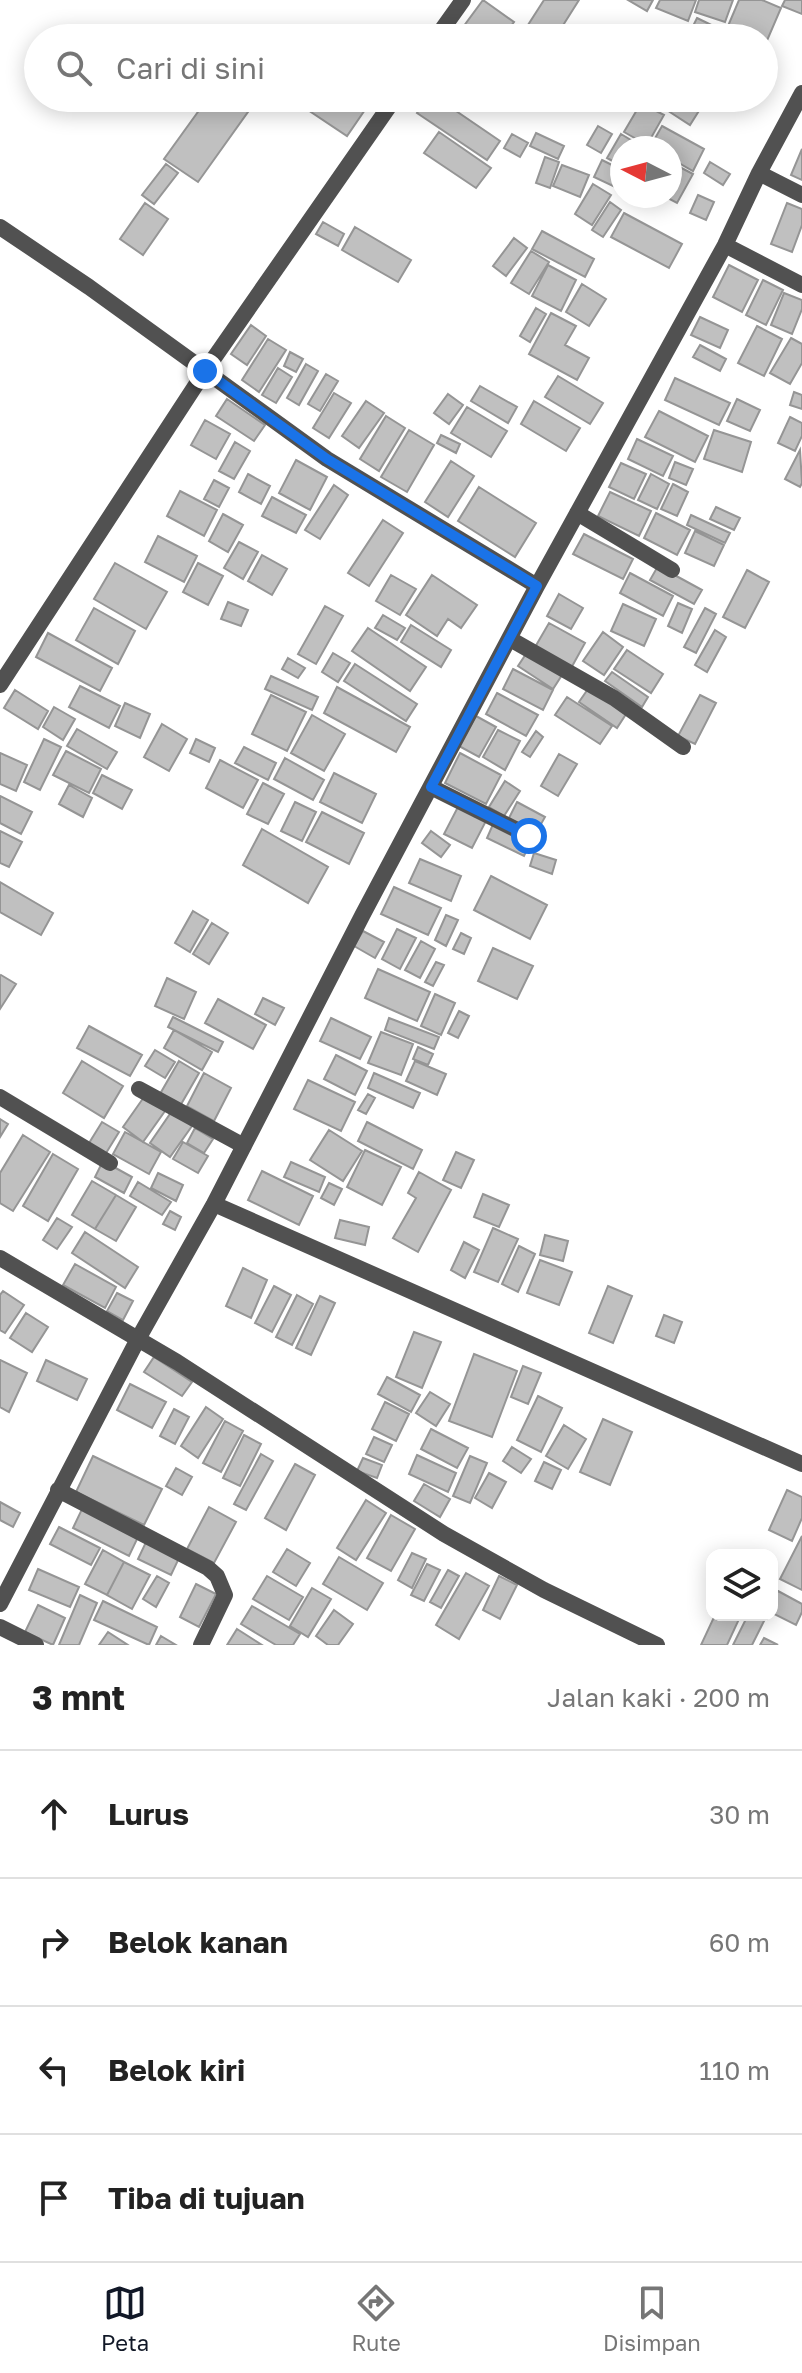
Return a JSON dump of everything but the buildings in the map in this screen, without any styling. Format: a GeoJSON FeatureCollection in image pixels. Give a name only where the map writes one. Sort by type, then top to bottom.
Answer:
{"type":"FeatureCollection","features":[{"type":"Feature","properties":{"kind":"street"},"geometry":{"type":"LineString","coordinates":[[446,24],[463,0]]}},
{"type":"Feature","properties":{"kind":"street"},"geometry":{"type":"LineString","coordinates":[[1,1599],[138,1339],[214,1204],[537,586],[725,245],[802,93]]}},
{"type":"Feature","properties":{"kind":"street"},"geometry":{"type":"LineString","coordinates":[[0,685],[205,371],[385,112]]}},
{"type":"Feature","properties":{"kind":"street"},"geometry":{"type":"LineString","coordinates":[[759,173],[802,195]]}},
{"type":"Feature","properties":{"kind":"street"},"geometry":{"type":"LineString","coordinates":[[0,227],[89,287],[327,459],[537,586]]}},
{"type":"Feature","properties":{"kind":"street"},"geometry":{"type":"LineString","coordinates":[[725,245],[802,285]]}},
{"type":"Feature","properties":{"kind":"street"},"geometry":{"type":"LineString","coordinates":[[577,513],[672,570]]}},
{"type":"Feature","properties":{"kind":"street"},"geometry":{"type":"LineString","coordinates":[[510,639],[614,698],[683,747]]}},
{"type":"Feature","properties":{"kind":"street"},"geometry":{"type":"LineString","coordinates":[[431,787],[529,836]]}},
{"type":"Feature","properties":{"kind":"street"},"geometry":{"type":"LineString","coordinates":[[139,1089],[244,1146]]}},
{"type":"Feature","properties":{"kind":"street"},"geometry":{"type":"LineString","coordinates":[[0,1097],[110,1163]]}},
{"type":"Feature","properties":{"kind":"street"},"geometry":{"type":"LineString","coordinates":[[214,1204],[802,1464]]}},
{"type":"Feature","properties":{"kind":"street"},"geometry":{"type":"LineString","coordinates":[[0,1258],[138,1339],[444,1534],[544,1590],[657,1645]]}},
{"type":"Feature","properties":{"kind":"street"},"geometry":{"type":"LineString","coordinates":[[58,1490],[208,1568],[217,1576],[225,1595],[201,1645]]}},
{"type":"Feature","properties":{"kind":"street"},"geometry":{"type":"LineString","coordinates":[[0,1627],[36,1645]]}},
{"type":"Feature","properties":{"kind":"route"},"geometry":{"type":"LineString","coordinates":[[205,371],[327,459],[537,586],[431,787],[529,836]]}}]}
